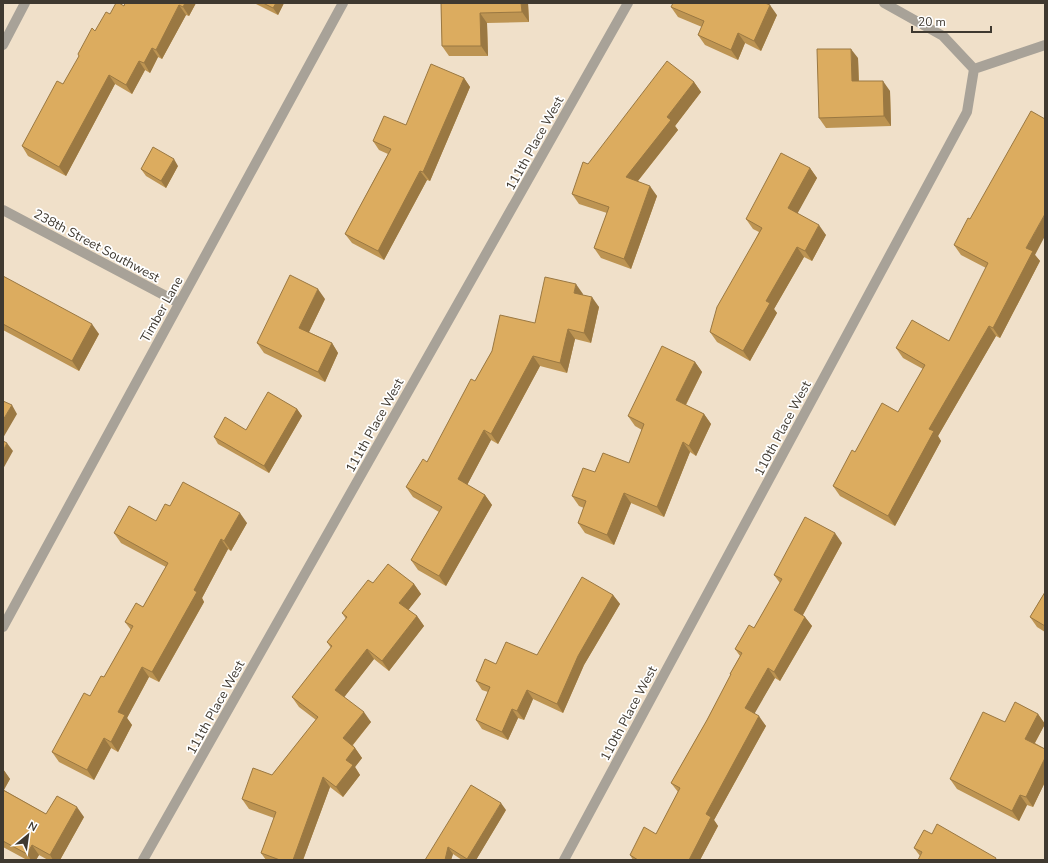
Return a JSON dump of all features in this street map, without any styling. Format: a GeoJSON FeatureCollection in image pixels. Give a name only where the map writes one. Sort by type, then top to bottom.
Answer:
{"type":"FeatureCollection","features":[{"type":"Feature","properties":{"kind":"street"},"geometry":{"type":"LineString","coordinates":[[3,45],[25,3]]}},
{"type":"Feature","properties":{"kind":"street","name":"Timber Lane"},"geometry":{"type":"LineString","coordinates":[[3,627],[343,3]]}},
{"type":"Feature","properties":{"kind":"street","name":"111th Place West"},"geometry":{"type":"LineString","coordinates":[[143,860],[628,3]]}},
{"type":"Feature","properties":{"kind":"street"},"geometry":{"type":"LineString","coordinates":[[884,3],[943,36],[974,69],[1045,45]]}},
{"type":"Feature","properties":{"kind":"street","name":"110th Place West"},"geometry":{"type":"LineString","coordinates":[[564,860],[967,112],[974,69]]}},
{"type":"Feature","properties":{"kind":"street","name":"238th Street Southwest"},"geometry":{"type":"LineString","coordinates":[[3,210],[179,303]]}},
{"type":"Feature","properties":{"kind":"building"},"geometry":{"type":"Polygon","coordinates":[[[116,3],[124,6],[125,3],[185,3],[183,7],[179,5],[156,50],[152,48],[144,63],[139,61],[126,85],[109,75],[59,167],[22,146],[57,81],[63,84],[79,56],[78,54],[92,28],[95,31],[106,12],[110,14],[116,3]]]}},
{"type":"Feature","properties":{"kind":"building"},"geometry":{"type":"Polygon","coordinates":[[[263,3],[276,3],[273,8],[263,3]]]}},
{"type":"Feature","properties":{"kind":"building"},"geometry":{"type":"Polygon","coordinates":[[[441,3],[521,3],[522,12],[480,13],[481,46],[442,46],[441,3]]]}},
{"type":"Feature","properties":{"kind":"building"},"geometry":{"type":"Polygon","coordinates":[[[673,3],[765,3],[770,5],[754,41],[738,33],[731,50],[698,35],[704,21],[671,7],[673,3]]]}},
{"type":"Feature","properties":{"kind":"building"},"geometry":{"type":"Polygon","coordinates":[[[817,49],[851,49],[852,81],[883,81],[884,116],[819,118],[817,49]]]}},
{"type":"Feature","properties":{"kind":"building"},"geometry":{"type":"Polygon","coordinates":[[[667,61],[694,82],[667,117],[671,120],[626,177],[650,186],[624,259],[594,248],[609,207],[572,194],[583,162],[588,164],[667,61]]]}},
{"type":"Feature","properties":{"kind":"building"},"geometry":{"type":"Polygon","coordinates":[[[431,64],[464,78],[423,172],[420,171],[378,251],[345,234],[391,149],[373,141],[384,116],[406,125],[431,64]]]}},
{"type":"Feature","properties":{"kind":"building"},"geometry":{"type":"Polygon","coordinates":[[[1031,111],[1045,119],[1045,214],[1026,248],[1033,251],[993,328],[989,326],[929,429],[934,431],[888,516],[833,486],[852,450],[855,452],[882,403],[898,412],[925,365],[896,348],[912,320],[949,341],[988,263],[954,245],[968,218],[970,219],[1031,111]]]}},
{"type":"Feature","properties":{"kind":"building"},"geometry":{"type":"Polygon","coordinates":[[[153,147],[174,159],[161,181],[141,169],[153,147]]]}},
{"type":"Feature","properties":{"kind":"building"},"geometry":{"type":"Polygon","coordinates":[[[781,153],[810,168],[788,208],[819,225],[805,251],[797,247],[766,301],[770,303],[743,351],[710,332],[717,307],[762,228],[746,219],[781,153]]]}},
{"type":"Feature","properties":{"kind":"building"},"geometry":{"type":"Polygon","coordinates":[[[290,275],[318,289],[299,328],[332,343],[318,372],[257,343],[290,275]]]}},
{"type":"Feature","properties":{"kind":"building"},"geometry":{"type":"Polygon","coordinates":[[[3,276],[92,324],[72,361],[3,324],[3,276]]]}},
{"type":"Feature","properties":{"kind":"building"},"geometry":{"type":"Polygon","coordinates":[[[545,277],[576,284],[574,293],[592,297],[584,333],[568,329],[560,363],[533,356],[491,434],[484,430],[458,479],[485,495],[439,576],[411,560],[442,507],[406,487],[423,459],[427,462],[471,379],[475,381],[492,351],[500,315],[535,323],[545,277]]]}},
{"type":"Feature","properties":{"kind":"building"},"geometry":{"type":"Polygon","coordinates":[[[662,346],[695,362],[676,400],[704,414],[689,446],[683,442],[657,507],[624,493],[607,535],[578,523],[586,501],[572,496],[583,468],[595,472],[603,453],[629,463],[644,424],[628,416],[662,346]]]}},
{"type":"Feature","properties":{"kind":"building"},"geometry":{"type":"Polygon","coordinates":[[[268,392],[297,409],[264,466],[214,437],[225,417],[246,430],[268,392]]]}},
{"type":"Feature","properties":{"kind":"building"},"geometry":{"type":"Polygon","coordinates":[[[3,401],[12,405],[3,420],[3,401]]]}},
{"type":"Feature","properties":{"kind":"building"},"geometry":{"type":"Polygon","coordinates":[[[3,441],[7,443],[3,451],[3,441]]]}},
{"type":"Feature","properties":{"kind":"building"},"geometry":{"type":"Polygon","coordinates":[[[183,482],[240,513],[224,541],[221,539],[194,590],[197,592],[152,672],[142,667],[118,712],[125,715],[111,742],[104,738],[87,770],[52,752],[84,693],[90,696],[101,676],[104,677],[133,626],[125,622],[136,603],[143,607],[168,563],[114,533],[129,506],[156,521],[165,504],[170,506],[183,482]]]}},
{"type":"Feature","properties":{"kind":"building"},"geometry":{"type":"Polygon","coordinates":[[[805,517],[835,533],[794,610],[805,617],[774,672],[768,668],[745,708],[759,716],[706,814],[711,817],[689,860],[638,860],[630,855],[644,827],[656,834],[680,788],[671,783],[707,720],[742,653],[735,649],[749,625],[754,628],[782,579],[774,575],[805,517]]]}},
{"type":"Feature","properties":{"kind":"building"},"geometry":{"type":"Polygon","coordinates":[[[388,564],[414,584],[399,603],[417,616],[382,661],[367,649],[335,690],[364,712],[343,738],[355,748],[346,760],[353,765],[336,787],[323,777],[293,860],[280,860],[261,853],[276,812],[242,799],[253,768],[272,775],[318,717],[292,697],[332,646],[327,642],[347,617],[342,613],[368,580],[373,583],[388,564]]]}},
{"type":"Feature","properties":{"kind":"building"},"geometry":{"type":"Polygon","coordinates":[[[582,577],[613,595],[578,656],[557,704],[527,690],[517,711],[512,709],[502,732],[476,720],[490,687],[476,681],[485,659],[496,664],[506,642],[537,655],[582,577]]]}},
{"type":"Feature","properties":{"kind":"building"},"geometry":{"type":"Polygon","coordinates":[[[1045,592],[1045,626],[1030,617],[1045,592]]]}},
{"type":"Feature","properties":{"kind":"building"},"geometry":{"type":"Polygon","coordinates":[[[1015,702],[1038,714],[1025,739],[1045,749],[1045,758],[1026,797],[1020,795],[1012,811],[950,779],[983,712],[1005,722],[1015,702]]]}},
{"type":"Feature","properties":{"kind":"building"},"geometry":{"type":"Polygon","coordinates":[[[471,785],[501,803],[467,859],[448,847],[445,860],[425,860],[471,785]]]}},
{"type":"Feature","properties":{"kind":"building"},"geometry":{"type":"Polygon","coordinates":[[[3,790],[46,814],[57,796],[77,807],[50,855],[32,845],[27,854],[3,841],[3,790]]]}},
{"type":"Feature","properties":{"kind":"building"},"geometry":{"type":"Polygon","coordinates":[[[937,824],[996,858],[995,860],[918,860],[922,852],[914,848],[924,830],[932,834],[937,824]]]}}]}
